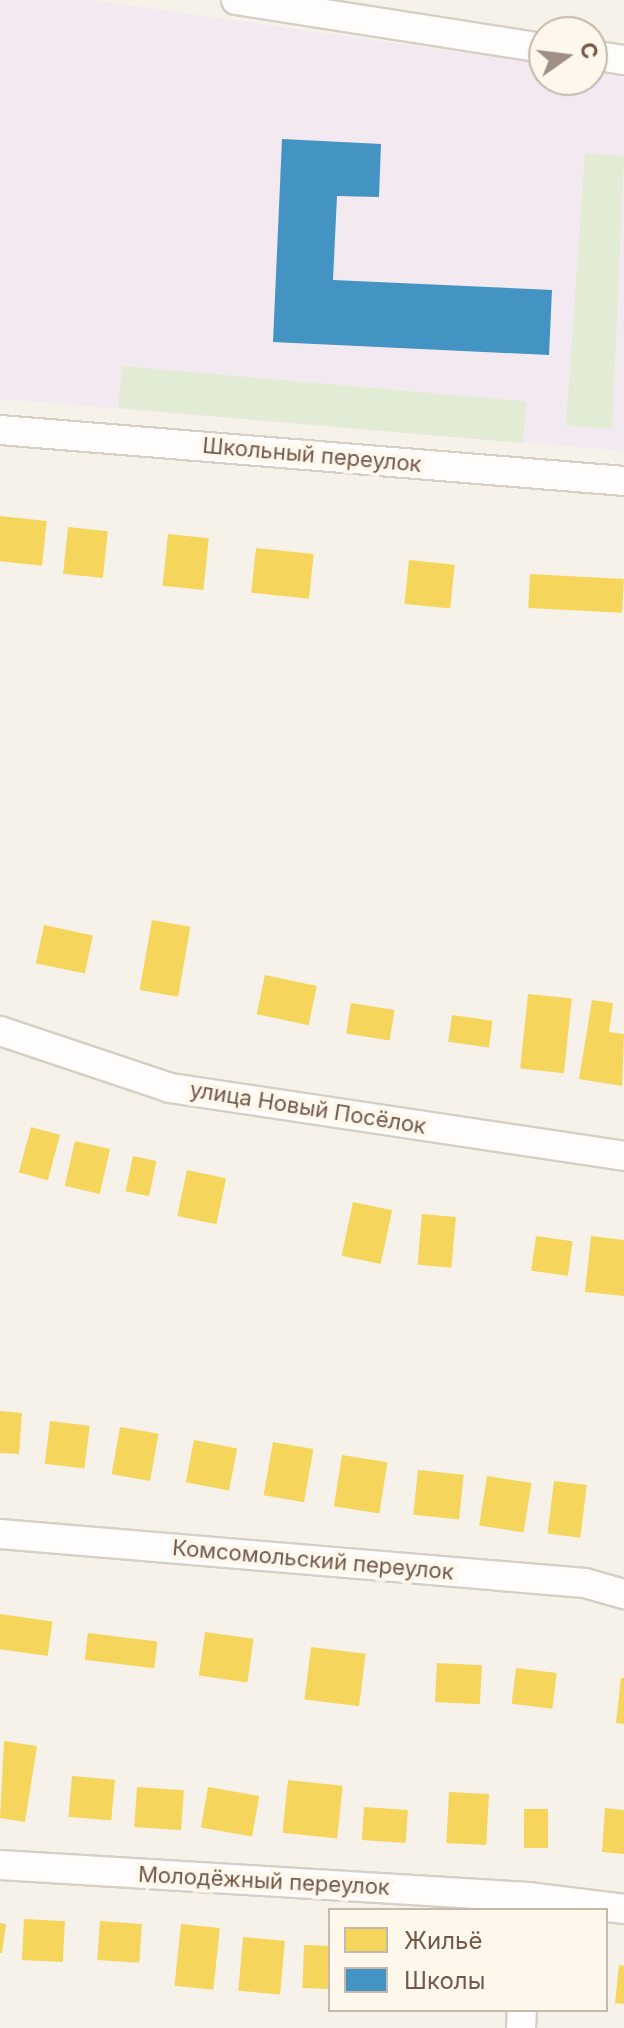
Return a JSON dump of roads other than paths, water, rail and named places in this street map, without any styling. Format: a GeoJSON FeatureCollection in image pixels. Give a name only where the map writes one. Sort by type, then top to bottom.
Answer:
{"type":"FeatureCollection","features":[{"type":"Feature","properties":{"kind":"street"},"geometry":{"type":"LineString","coordinates":[[236,0],[528,46]]}},
{"type":"Feature","properties":{"kind":"street","name":"Школьный переулок"},"geometry":{"type":"LineString","coordinates":[[0,430],[624,481]]}},
{"type":"Feature","properties":{"kind":"street","name":"улица Новый Посёлок"},"geometry":{"type":"LineString","coordinates":[[0,1031],[170,1088],[624,1156]]}},
{"type":"Feature","properties":{"kind":"street","name":"Комсомольский переулок"},"geometry":{"type":"LineString","coordinates":[[0,1534],[585,1583],[624,1594]]}},
{"type":"Feature","properties":{"kind":"street","name":"Молодёжный переулок"},"geometry":{"type":"LineString","coordinates":[[0,1865],[624,1909]]}}]}
